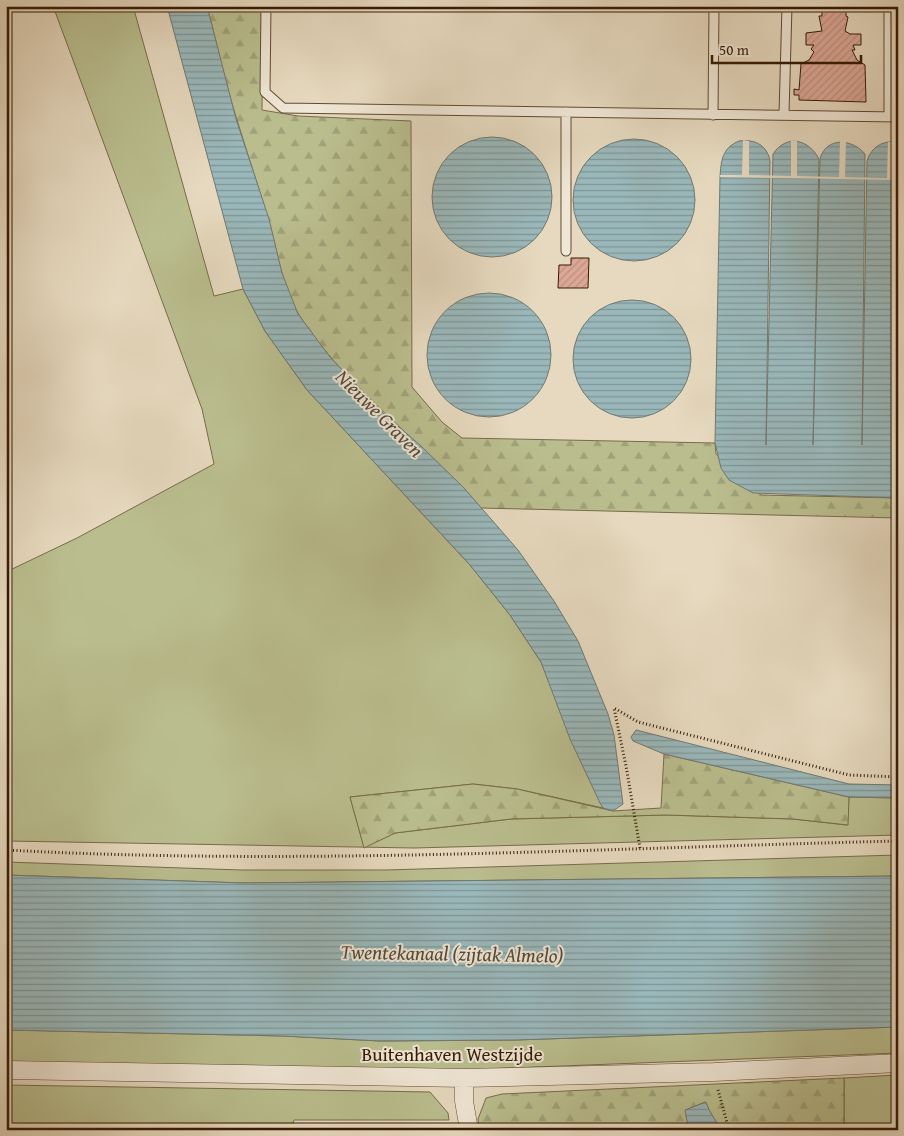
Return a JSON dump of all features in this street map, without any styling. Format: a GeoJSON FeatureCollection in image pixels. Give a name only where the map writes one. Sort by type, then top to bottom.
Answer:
{"type":"FeatureCollection","features":[{"type":"Feature","properties":{"kind":"street","name":"Buitenhaven Westzijde"},"geometry":{"type":"LineString","coordinates":[[6,1070],[464,1078],[714,1072],[898,1063]]}},
{"type":"Feature","properties":{"kind":"street"},"geometry":{"type":"LineString","coordinates":[[464,1078],[464,1101],[469,1130]]}},
{"type":"Feature","properties":{"kind":"lane"},"geometry":{"type":"LineString","coordinates":[[266,6],[265,92],[283,108],[893,117],[889,6]]}},
{"type":"Feature","properties":{"kind":"lane"},"geometry":{"type":"LineString","coordinates":[[713,115],[714,6]]}},
{"type":"Feature","properties":{"kind":"lane"},"geometry":{"type":"LineString","coordinates":[[784,114],[787,6]]}},
{"type":"Feature","properties":{"kind":"lane"},"geometry":{"type":"LineString","coordinates":[[566,112],[566,251]]}},
{"type":"Feature","properties":{"kind":"path"},"geometry":{"type":"LineString","coordinates":[[640,848],[614,708],[638,722],[849,775],[898,777]]}},
{"type":"Feature","properties":{"kind":"path"},"geometry":{"type":"LineString","coordinates":[[6,850],[204,856],[437,854],[898,841]]}},
{"type":"Feature","properties":{"kind":"path"},"geometry":{"type":"LineString","coordinates":[[714,1072],[729,1130]]}},
{"type":"Feature","properties":{"kind":"green space"},"geometry":{"type":"Polygon","coordinates":[[[53,6],[133,6],[214,296],[243,289],[265,331],[307,390],[470,565],[510,615],[541,662],[603,808],[517,789],[473,784],[350,797],[364,847],[395,833],[511,819],[666,815],[793,819],[847,825],[849,797],[898,798],[898,835],[414,848],[6,841],[6,572],[77,538],[214,464],[202,409],[53,6]]]}},
{"type":"Feature","properties":{"kind":"green space"},"geometry":{"type":"Polygon","coordinates":[[[207,6],[263,6],[262,110],[298,116],[411,121],[412,387],[442,422],[462,438],[715,443],[716,454],[761,495],[898,498],[898,518],[481,508],[435,460],[362,391],[318,342],[299,315],[284,280],[268,218],[225,78],[207,6]]]}},
{"type":"Feature","properties":{"kind":"green space"},"geometry":{"type":"Polygon","coordinates":[[[664,754],[849,797],[848,825],[793,819],[666,815],[511,819],[395,833],[364,848],[350,797],[473,784],[517,789],[613,811],[661,808],[664,754]]]}},
{"type":"Feature","properties":{"kind":"green space"},"geometry":{"type":"Polygon","coordinates":[[[898,855],[898,876],[244,883],[6,875],[6,862],[241,870],[386,870],[898,855]]]}},
{"type":"Feature","properties":{"kind":"green space"},"geometry":{"type":"Polygon","coordinates":[[[898,1027],[898,1053],[458,1070],[6,1067],[6,1030],[283,1036],[380,1041],[516,1040],[898,1027]]]}},
{"type":"Feature","properties":{"kind":"green space"},"geometry":{"type":"Polygon","coordinates":[[[898,1075],[898,1130],[842,1130],[844,1125],[844,1078],[898,1075]]]}},
{"type":"Feature","properties":{"kind":"green space"},"geometry":{"type":"Polygon","coordinates":[[[844,1078],[844,1125],[842,1130],[720,1130],[705,1102],[686,1110],[688,1127],[685,1130],[479,1130],[478,1119],[486,1098],[502,1094],[844,1078]]]}},
{"type":"Feature","properties":{"kind":"green space"},"geometry":{"type":"Polygon","coordinates":[[[6,1085],[430,1092],[448,1113],[449,1120],[294,1120],[291,1130],[6,1130],[6,1085]]]}},
{"type":"Feature","properties":{"kind":"water","name":"Nieuwe Graven"},"geometry":{"type":"Polygon","coordinates":[[[167,6],[207,6],[236,119],[269,219],[282,273],[298,314],[330,357],[385,415],[421,446],[464,488],[518,550],[554,601],[578,641],[608,714],[614,735],[623,804],[613,811],[603,808],[600,803],[570,739],[541,662],[510,615],[470,565],[307,390],[265,331],[243,289],[167,6]]]}},
{"type":"Feature","properties":{"kind":"water"},"geometry":{"type":"Polygon","coordinates":[[[492,137],[504,138],[515,142],[525,147],[534,155],[542,164],[547,174],[551,185],[551,209],[547,220],[542,230],[534,239],[525,247],[515,252],[504,256],[492,257],[480,256],[469,252],[459,247],[450,239],[442,230],[437,220],[433,209],[432,197],[433,185],[437,174],[442,164],[450,155],[459,147],[469,142],[480,138],[492,137]]]}},
{"type":"Feature","properties":{"kind":"water"},"geometry":{"type":"Polygon","coordinates":[[[634,139],[657,144],[677,157],[690,177],[695,200],[690,223],[677,243],[657,256],[634,261],[611,256],[591,243],[578,223],[573,200],[578,177],[591,157],[611,144],[634,139]]]}},
{"type":"Feature","properties":{"kind":"water"},"geometry":{"type":"Polygon","coordinates":[[[739,141],[750,141],[759,144],[766,150],[770,160],[766,445],[773,154],[784,144],[797,142],[809,147],[819,159],[813,445],[820,159],[828,146],[840,142],[854,145],[865,154],[862,445],[867,161],[879,145],[888,142],[898,143],[898,498],[753,493],[729,480],[721,468],[715,443],[720,177],[722,160],[726,151],[739,141]]]}},
{"type":"Feature","properties":{"kind":"water"},"geometry":{"type":"Polygon","coordinates":[[[489,293],[513,298],[533,311],[546,331],[551,355],[546,379],[533,399],[513,412],[489,417],[465,412],[445,399],[432,379],[427,355],[432,331],[445,311],[465,298],[489,293]]]}},
{"type":"Feature","properties":{"kind":"water"},"geometry":{"type":"Polygon","coordinates":[[[632,300],[654,305],[674,317],[686,337],[691,359],[686,381],[674,401],[654,413],[632,418],[610,413],[590,401],[578,381],[573,359],[578,337],[590,317],[610,305],[632,300]]]}},
{"type":"Feature","properties":{"kind":"water"},"geometry":{"type":"Polygon","coordinates":[[[636,730],[849,784],[898,785],[898,798],[849,797],[664,754],[633,741],[631,737],[636,730]]]}},
{"type":"Feature","properties":{"kind":"water","name":"Twentekanaal (zijtak Almelo)"},"geometry":{"type":"Polygon","coordinates":[[[6,875],[244,883],[898,876],[898,1027],[516,1040],[380,1041],[283,1036],[6,1030],[6,875]]]}},
{"type":"Feature","properties":{"kind":"water"},"geometry":{"type":"Polygon","coordinates":[[[706,1102],[720,1130],[685,1130],[688,1127],[685,1110],[706,1102]]]}},
{"type":"Feature","properties":{"kind":"pier"},"geometry":{"type":"Polygon","coordinates":[[[743,140],[749,141],[749,175],[791,176],[791,141],[797,141],[797,176],[839,177],[840,141],[846,141],[845,177],[887,178],[888,142],[894,142],[894,177],[898,180],[720,177],[720,175],[742,175],[743,140]]]}},
{"type":"Feature","properties":{"kind":"building"},"geometry":{"type":"Polygon","coordinates":[[[822,6],[846,6],[846,16],[848,17],[845,31],[850,34],[861,34],[861,45],[853,45],[855,50],[852,50],[857,60],[865,65],[866,102],[799,100],[799,95],[794,95],[794,89],[799,90],[801,64],[809,60],[814,52],[811,49],[814,45],[806,45],[806,33],[822,31],[819,16],[822,16],[822,6]]]}},
{"type":"Feature","properties":{"kind":"building"},"geometry":{"type":"Polygon","coordinates":[[[571,258],[589,258],[588,288],[558,288],[559,265],[571,265],[571,258]]]}}]}
